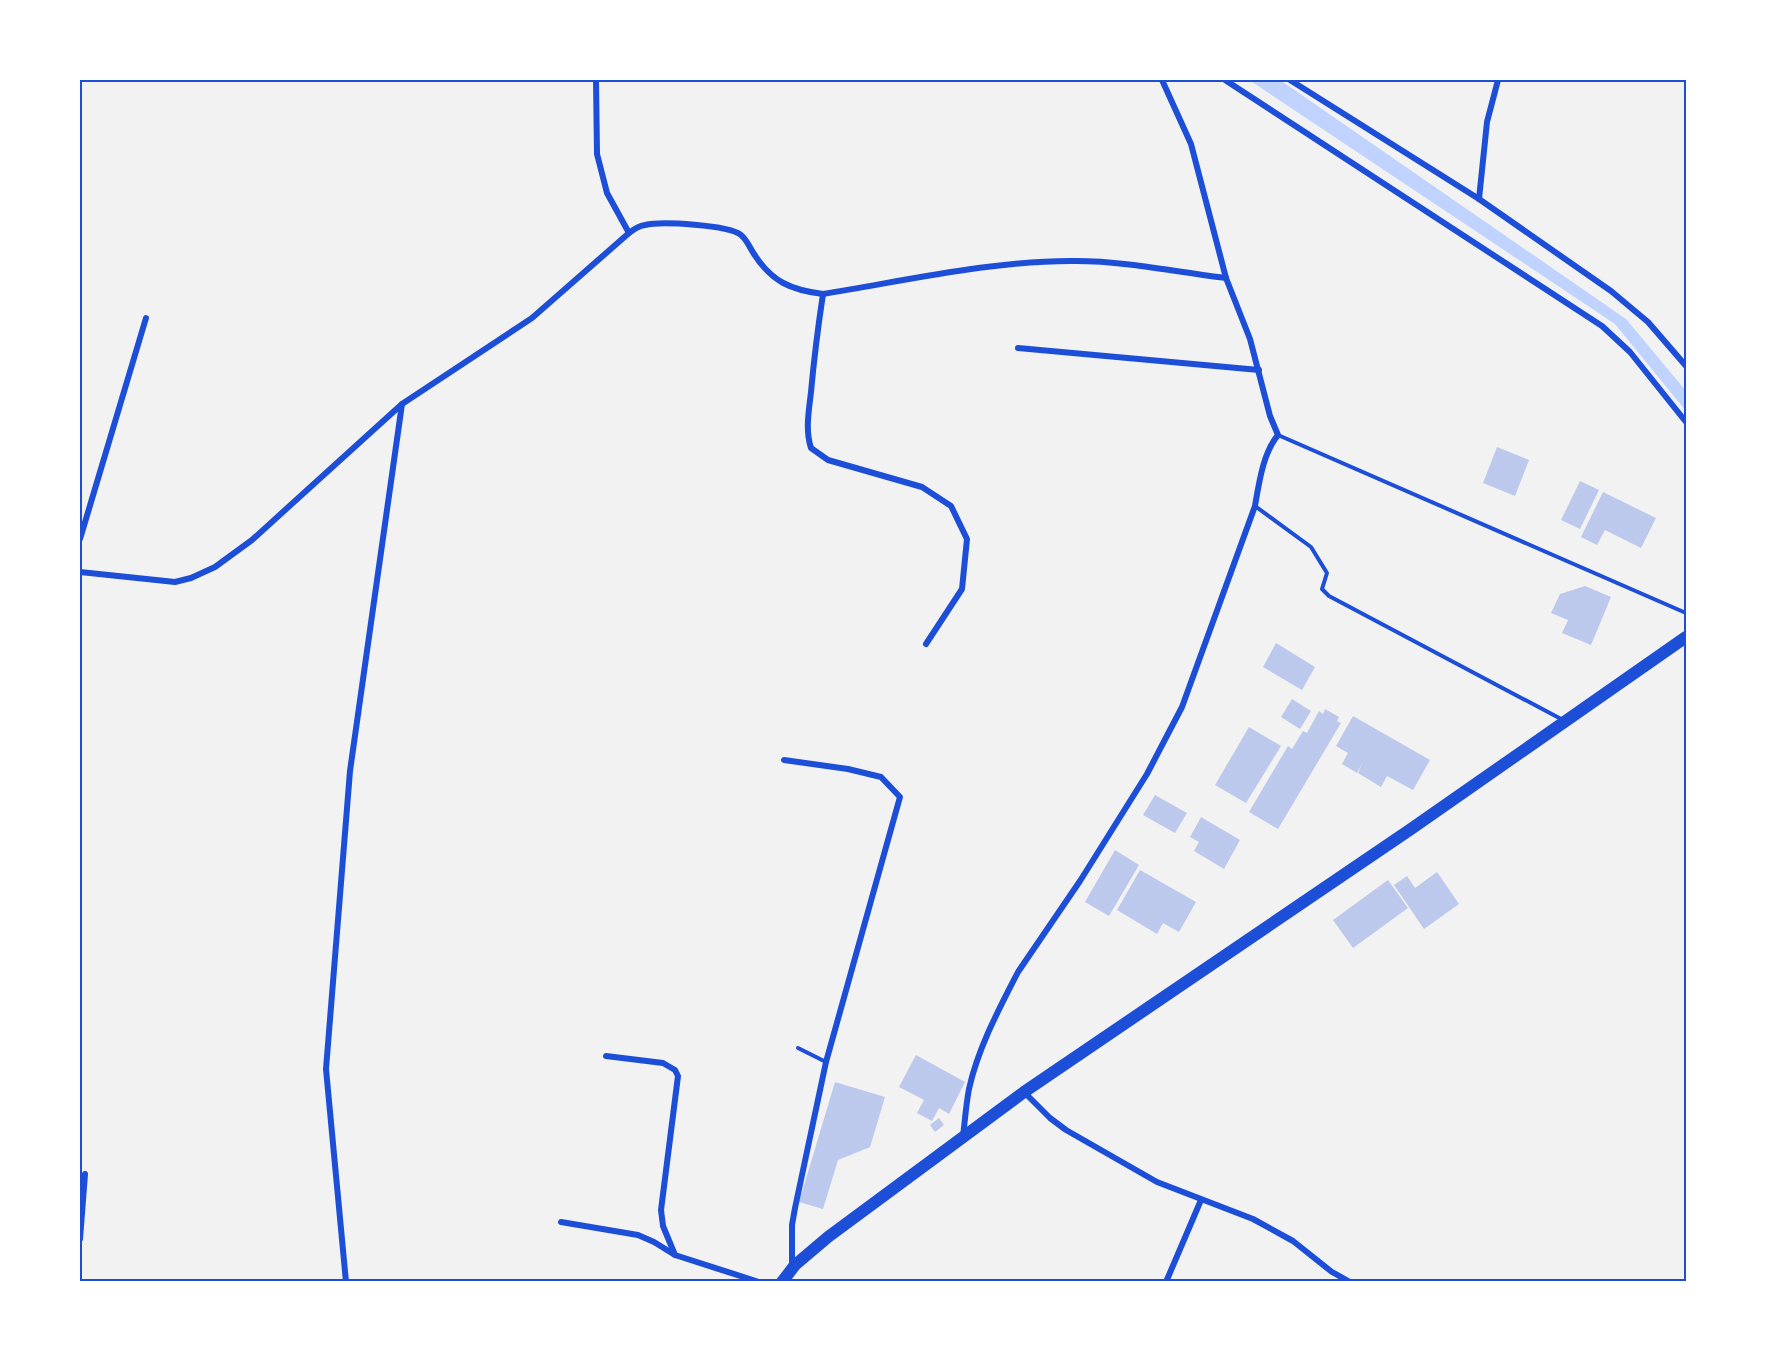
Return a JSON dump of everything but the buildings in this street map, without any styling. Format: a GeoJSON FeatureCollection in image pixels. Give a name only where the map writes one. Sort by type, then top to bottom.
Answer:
{"type":"FeatureCollection","features":[{"type":"Feature","properties":{"kind":"main road"},"geometry":{"type":"LineString","coordinates":[[782,1281],[792,1269],[861,1211],[963,1139],[1024,1092],[1411,829],[1686,637]]}},
{"type":"Feature","properties":{"kind":"street"},"geometry":{"type":"LineString","coordinates":[[596,80],[597,154],[607,193],[628,233]]}},
{"type":"Feature","properties":{"kind":"street"},"geometry":{"type":"LineString","coordinates":[[963,1139],[969,1091],[985,1039],[1018,972],[1117,823],[1147,774],[1182,707],[1256,506],[1271,444],[1278,435],[1270,416],[1250,339],[1226,278],[1191,144],[1162,80]]}},
{"type":"Feature","properties":{"kind":"street"},"geometry":{"type":"LineString","coordinates":[[1225,80],[1602,326],[1630,352],[1686,422]]}},
{"type":"Feature","properties":{"kind":"street"},"geometry":{"type":"LineString","coordinates":[[1290,80],[1479,199],[1621,298],[1647,322],[1686,366]]}},
{"type":"Feature","properties":{"kind":"street"},"geometry":{"type":"LineString","coordinates":[[1479,199],[1487,122],[1498,80]]}},
{"type":"Feature","properties":{"kind":"street"},"geometry":{"type":"LineString","coordinates":[[80,572],[168,582],[204,573],[252,540],[402,404],[532,318],[628,233],[648,224],[727,229],[741,235],[773,278],[804,292],[823,294],[973,270],[1062,261],[1099,262],[1226,278]]}},
{"type":"Feature","properties":{"kind":"street"},"geometry":{"type":"LineString","coordinates":[[823,294],[814,352],[808,418],[811,448],[819,455],[834,462],[922,487],[951,506],[967,539],[962,589],[926,644]]}},
{"type":"Feature","properties":{"kind":"street"},"geometry":{"type":"LineString","coordinates":[[80,539],[146,318]]}},
{"type":"Feature","properties":{"kind":"street"},"geometry":{"type":"LineString","coordinates":[[1018,348],[1259,370]]}},
{"type":"Feature","properties":{"kind":"street"},"geometry":{"type":"LineString","coordinates":[[346,1281],[326,1069],[350,771],[402,404]]}},
{"type":"Feature","properties":{"kind":"street"},"geometry":{"type":"LineString","coordinates":[[784,760],[848,769],[881,777],[900,797],[825,1062],[792,1225],[792,1269]]}},
{"type":"Feature","properties":{"kind":"street"},"geometry":{"type":"LineString","coordinates":[[606,1056],[663,1063],[675,1070],[678,1076],[661,1210],[663,1226],[675,1255]]}},
{"type":"Feature","properties":{"kind":"street"},"geometry":{"type":"LineString","coordinates":[[1024,1092],[1050,1118],[1066,1130],[1157,1182],[1243,1215],[1293,1241],[1332,1272],[1350,1281]]}},
{"type":"Feature","properties":{"kind":"street"},"geometry":{"type":"LineString","coordinates":[[80,1239],[85,1174]]}},
{"type":"Feature","properties":{"kind":"street"},"geometry":{"type":"LineString","coordinates":[[1166,1281],[1201,1200]]}},
{"type":"Feature","properties":{"kind":"street"},"geometry":{"type":"LineString","coordinates":[[561,1222],[638,1235],[675,1255],[759,1281]]}},
{"type":"Feature","properties":{"kind":"lane"},"geometry":{"type":"LineString","coordinates":[[1278,435],[1686,613]]}},
{"type":"Feature","properties":{"kind":"lane"},"geometry":{"type":"LineString","coordinates":[[1256,506],[1311,547],[1327,573],[1322,588],[1329,596],[1564,720]]}},
{"type":"Feature","properties":{"kind":"lane"},"geometry":{"type":"LineString","coordinates":[[798,1048],[825,1062]]}},
{"type":"Feature","properties":{"kind":"water"},"geometry":{"type":"Polygon","coordinates":[[[1249,80],[1280,80],[1626,319],[1686,391],[1686,411],[1615,324],[1249,80]]]}}]}
